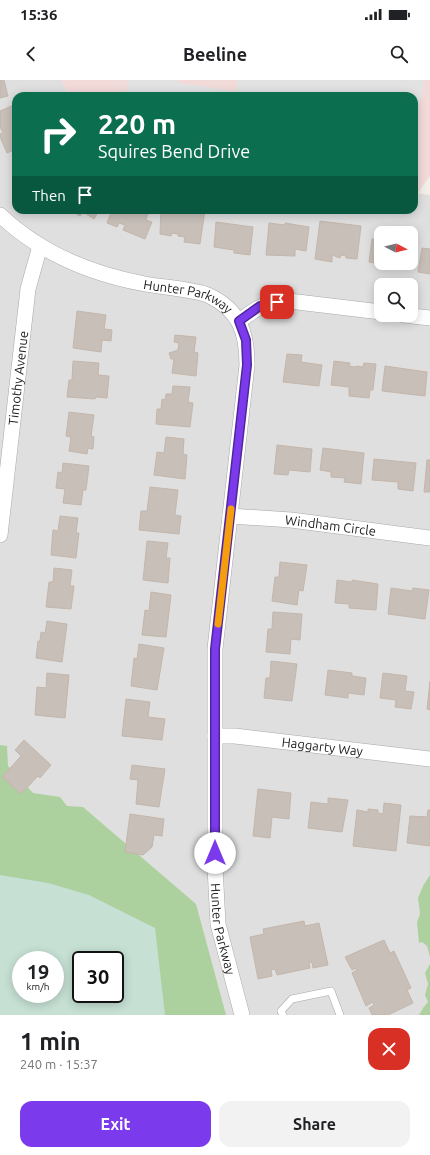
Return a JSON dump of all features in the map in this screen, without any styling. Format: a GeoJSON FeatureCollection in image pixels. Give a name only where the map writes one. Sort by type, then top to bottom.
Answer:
{"type":"FeatureCollection","features":[{"type":"Feature","properties":{"kind":"street","name":"Hunter Parkway"},"geometry":{"type":"LineString","coordinates":[[0,215],[40,246],[80,267],[105,275],[208,295],[218,300],[233,313],[239,321],[246,340],[247,365],[215,649],[214,736],[215,867],[218,924],[242,1015]]}},
{"type":"Feature","properties":{"kind":"street","name":"Timothy Avenue"},"geometry":{"type":"LineString","coordinates":[[0,535],[28,289],[40,246]]}},
{"type":"Feature","properties":{"kind":"street"},"geometry":{"type":"LineString","coordinates":[[239,321],[260,306],[289,301],[374,311]]}},
{"type":"Feature","properties":{"kind":"street"},"geometry":{"type":"LineString","coordinates":[[418,317],[430,318]]}},
{"type":"Feature","properties":{"kind":"street","name":"Windham Circle"},"geometry":{"type":"LineString","coordinates":[[230,516],[291,520],[430,538]]}},
{"type":"Feature","properties":{"kind":"street","name":"Haggarty Way"},"geometry":{"type":"LineString","coordinates":[[214,736],[235,736],[430,759]]}},
{"type":"Feature","properties":{"kind":"lane"},"geometry":{"type":"LineString","coordinates":[[283,1015],[281,1010],[292,999],[331,991],[340,1015]]}},
{"type":"Feature","properties":{"kind":"shaded area"},"geometry":{"type":"Polygon","coordinates":[[[0,80],[61,80],[68,92],[12,92],[12,214],[418,214],[418,194],[430,195],[430,1015],[185,1015],[124,954],[124,951],[121,951],[0,829],[0,80]]]}},
{"type":"Feature","properties":{"kind":"shaded area"},"geometry":{"type":"Polygon","coordinates":[[[61,80],[430,80],[430,176],[418,193],[418,92],[68,92],[61,80]]]}},
{"type":"Feature","properties":{"kind":"shaded area"},"geometry":{"type":"Polygon","coordinates":[[[128,80],[178,80],[178,83],[236,91],[238,80],[424,80],[422,98],[418,104],[418,92],[126,92],[128,80]]]}},
{"type":"Feature","properties":{"kind":"green space"},"geometry":{"type":"Polygon","coordinates":[[[0,745],[7,746],[8,766],[33,793],[60,797],[67,806],[83,807],[196,904],[226,1015],[0,1015],[0,745]]]}},
{"type":"Feature","properties":{"kind":"green space"},"geometry":{"type":"Polygon","coordinates":[[[0,875],[48,883],[89,895],[155,928],[165,1015],[0,1015],[0,875]]]}},
{"type":"Feature","properties":{"kind":"green space"},"geometry":{"type":"Polygon","coordinates":[[[430,875],[430,957],[427,946],[422,942],[419,943],[417,922],[420,914],[418,898],[430,875]]]}},
{"type":"Feature","properties":{"kind":"green space"},"geometry":{"type":"Polygon","coordinates":[[[430,964],[430,1015],[419,1015],[428,1002],[425,995],[428,984],[425,973],[430,964]]]}},
{"type":"Feature","properties":{"kind":"building"},"geometry":{"type":"Polygon","coordinates":[[[0,80],[4,80],[8,96],[0,98],[0,80]]]}},
{"type":"Feature","properties":{"kind":"building"},"geometry":{"type":"Polygon","coordinates":[[[12,106],[12,151],[7,153],[0,137],[0,134],[3,133],[0,127],[0,111],[12,106]]]}},
{"type":"Feature","properties":{"kind":"building"},"geometry":{"type":"Polygon","coordinates":[[[86,214],[97,214],[94,219],[86,214]]]}},
{"type":"Feature","properties":{"kind":"building"},"geometry":{"type":"Polygon","coordinates":[[[110,214],[148,214],[146,220],[152,222],[145,239],[123,230],[125,225],[119,223],[117,227],[107,223],[110,214]]]}},
{"type":"Feature","properties":{"kind":"building"},"geometry":{"type":"Polygon","coordinates":[[[161,214],[204,214],[200,244],[184,242],[185,237],[178,236],[178,234],[172,233],[171,236],[160,234],[161,214]]]}},
{"type":"Feature","properties":{"kind":"building"},"geometry":{"type":"Polygon","coordinates":[[[320,221],[361,226],[357,259],[346,258],[346,256],[341,255],[340,258],[332,255],[332,262],[315,259],[320,221]]]}},
{"type":"Feature","properties":{"kind":"building"},"geometry":{"type":"Polygon","coordinates":[[[216,222],[253,227],[250,255],[234,253],[234,250],[214,247],[216,222]]]}},
{"type":"Feature","properties":{"kind":"building"},"geometry":{"type":"Polygon","coordinates":[[[269,223],[285,225],[285,223],[309,227],[306,251],[295,249],[295,256],[266,255],[269,223]]]}},
{"type":"Feature","properties":{"kind":"building"},"geometry":{"type":"Polygon","coordinates":[[[372,239],[374,239],[374,263],[369,262],[372,239]]]}},
{"type":"Feature","properties":{"kind":"building"},"geometry":{"type":"Polygon","coordinates":[[[422,248],[430,249],[430,274],[418,272],[422,248]]]}},
{"type":"Feature","properties":{"kind":"building"},"geometry":{"type":"Polygon","coordinates":[[[77,311],[106,315],[104,329],[112,330],[111,341],[102,340],[101,352],[73,348],[77,311]]]}},
{"type":"Feature","properties":{"kind":"building"},"geometry":{"type":"Polygon","coordinates":[[[175,335],[196,337],[194,352],[198,353],[196,376],[172,373],[174,359],[171,359],[169,353],[178,350],[179,343],[174,342],[175,335]]]}},
{"type":"Feature","properties":{"kind":"building"},"geometry":{"type":"Polygon","coordinates":[[[287,354],[302,355],[301,362],[322,365],[319,386],[283,382],[287,354]]]}},
{"type":"Feature","properties":{"kind":"building"},"geometry":{"type":"Polygon","coordinates":[[[73,361],[99,363],[98,375],[109,376],[107,398],[96,397],[95,399],[67,397],[69,380],[72,380],[73,361]]]}},
{"type":"Feature","properties":{"kind":"building"},"geometry":{"type":"Polygon","coordinates":[[[334,361],[350,363],[349,366],[355,367],[363,367],[364,363],[376,364],[373,390],[370,390],[369,398],[349,396],[349,387],[331,385],[334,361]]]}},
{"type":"Feature","properties":{"kind":"building"},"geometry":{"type":"Polygon","coordinates":[[[385,366],[427,372],[425,396],[382,391],[385,366]]]}},
{"type":"Feature","properties":{"kind":"building"},"geometry":{"type":"Polygon","coordinates":[[[173,386],[190,387],[188,402],[193,403],[190,427],[156,424],[157,409],[161,409],[162,399],[165,400],[166,394],[172,394],[173,386]]]}},
{"type":"Feature","properties":{"kind":"building"},"geometry":{"type":"Polygon","coordinates":[[[69,412],[94,415],[91,436],[94,437],[93,449],[88,448],[87,454],[69,451],[71,437],[66,436],[69,412]]]}},
{"type":"Feature","properties":{"kind":"building"},"geometry":{"type":"Polygon","coordinates":[[[166,437],[184,439],[183,454],[187,455],[185,479],[154,475],[157,452],[164,453],[166,437]]]}},
{"type":"Feature","properties":{"kind":"building"},"geometry":{"type":"Polygon","coordinates":[[[277,445],[312,449],[310,472],[289,470],[288,475],[274,474],[277,445]]]}},
{"type":"Feature","properties":{"kind":"building"},"geometry":{"type":"Polygon","coordinates":[[[323,448],[364,453],[361,484],[344,482],[345,478],[331,477],[331,472],[320,470],[323,448]]]}},
{"type":"Feature","properties":{"kind":"building"},"geometry":{"type":"Polygon","coordinates":[[[374,459],[416,463],[413,491],[398,489],[398,482],[372,480],[374,459]]]}},
{"type":"Feature","properties":{"kind":"building"},"geometry":{"type":"Polygon","coordinates":[[[427,460],[430,460],[430,492],[424,492],[427,460]]]}},
{"type":"Feature","properties":{"kind":"building"},"geometry":{"type":"Polygon","coordinates":[[[63,463],[89,466],[86,490],[83,490],[81,505],[63,503],[65,489],[56,488],[58,472],[62,473],[63,463]]]}},
{"type":"Feature","properties":{"kind":"building"},"geometry":{"type":"Polygon","coordinates":[[[150,487],[178,490],[175,515],[181,516],[179,534],[139,530],[141,511],[147,511],[150,487]]]}},
{"type":"Feature","properties":{"kind":"building"},"geometry":{"type":"Polygon","coordinates":[[[60,516],[78,518],[76,533],[79,533],[76,558],[51,555],[53,530],[58,531],[60,516]]]}},
{"type":"Feature","properties":{"kind":"building"},"geometry":{"type":"Polygon","coordinates":[[[147,541],[168,543],[166,558],[170,558],[168,583],[143,580],[147,541]]]}},
{"type":"Feature","properties":{"kind":"building"},"geometry":{"type":"Polygon","coordinates":[[[280,562],[307,565],[303,591],[299,590],[297,605],[272,601],[275,577],[279,577],[280,562]]]}},
{"type":"Feature","properties":{"kind":"building"},"geometry":{"type":"Polygon","coordinates":[[[54,568],[72,570],[70,586],[74,586],[71,609],[46,607],[49,582],[53,582],[54,568]]]}},
{"type":"Feature","properties":{"kind":"building"},"geometry":{"type":"Polygon","coordinates":[[[337,580],[352,582],[352,580],[378,584],[376,610],[349,608],[349,604],[335,603],[337,580]]]}},
{"type":"Feature","properties":{"kind":"building"},"geometry":{"type":"Polygon","coordinates":[[[391,588],[412,591],[413,588],[429,590],[425,619],[388,614],[391,588]]]}},
{"type":"Feature","properties":{"kind":"building"},"geometry":{"type":"Polygon","coordinates":[[[151,592],[171,595],[166,637],[142,635],[145,610],[149,611],[151,592]]]}},
{"type":"Feature","properties":{"kind":"building"},"geometry":{"type":"Polygon","coordinates":[[[273,612],[302,614],[300,640],[291,639],[290,654],[266,652],[268,629],[272,629],[273,612]]]}},
{"type":"Feature","properties":{"kind":"building"},"geometry":{"type":"Polygon","coordinates":[[[47,621],[67,624],[62,662],[36,658],[38,641],[40,641],[41,632],[45,633],[47,621]]]}},
{"type":"Feature","properties":{"kind":"building"},"geometry":{"type":"Polygon","coordinates":[[[139,644],[164,648],[157,690],[131,686],[134,658],[137,659],[139,644]]]}},
{"type":"Feature","properties":{"kind":"building"},"geometry":{"type":"Polygon","coordinates":[[[271,661],[297,664],[292,701],[264,698],[266,678],[270,678],[271,661]]]}},
{"type":"Feature","properties":{"kind":"building"},"geometry":{"type":"Polygon","coordinates":[[[328,670],[352,673],[352,676],[366,678],[364,695],[348,693],[348,698],[325,695],[328,670]]]}},
{"type":"Feature","properties":{"kind":"building"},"geometry":{"type":"Polygon","coordinates":[[[47,673],[69,675],[65,718],[35,715],[37,687],[46,688],[47,673]]]}},
{"type":"Feature","properties":{"kind":"building"},"geometry":{"type":"Polygon","coordinates":[[[383,673],[407,676],[405,691],[414,692],[411,709],[395,707],[396,700],[380,698],[383,673]]]}},
{"type":"Feature","properties":{"kind":"building"},"geometry":{"type":"Polygon","coordinates":[[[430,681],[430,710],[427,709],[430,681]]]}},
{"type":"Feature","properties":{"kind":"building"},"geometry":{"type":"Polygon","coordinates":[[[126,699],[150,702],[148,717],[165,719],[162,740],[122,736],[126,699]]]}},
{"type":"Feature","properties":{"kind":"building"},"geometry":{"type":"Polygon","coordinates":[[[24,740],[51,765],[40,778],[38,776],[21,794],[2,777],[21,756],[15,750],[24,740]]]}},
{"type":"Feature","properties":{"kind":"building"},"geometry":{"type":"Polygon","coordinates":[[[132,765],[165,769],[159,807],[136,804],[138,780],[130,779],[132,765]]]}},
{"type":"Feature","properties":{"kind":"building"},"geometry":{"type":"Polygon","coordinates":[[[258,789],[291,793],[289,819],[272,817],[270,838],[253,836],[258,789]]]}},
{"type":"Feature","properties":{"kind":"building"},"geometry":{"type":"Polygon","coordinates":[[[328,798],[348,800],[342,832],[308,828],[311,802],[328,804],[328,798]]]}},
{"type":"Feature","properties":{"kind":"building"},"geometry":{"type":"Polygon","coordinates":[[[384,803],[401,805],[396,851],[353,846],[357,810],[368,812],[368,809],[378,810],[378,813],[383,814],[384,803]]]}},
{"type":"Feature","properties":{"kind":"building"},"geometry":{"type":"Polygon","coordinates":[[[428,810],[430,810],[430,846],[407,843],[410,816],[427,817],[428,810]]]}},
{"type":"Feature","properties":{"kind":"building"},"geometry":{"type":"Polygon","coordinates":[[[130,814],[164,819],[162,836],[154,835],[152,847],[143,855],[125,852],[130,814]]]}},
{"type":"Feature","properties":{"kind":"building"},"geometry":{"type":"Polygon","coordinates":[[[304,921],[305,926],[319,923],[328,965],[313,968],[312,962],[309,963],[310,968],[277,975],[275,969],[271,970],[272,976],[258,979],[250,937],[264,934],[263,929],[304,921]]]}},
{"type":"Feature","properties":{"kind":"building"},"geometry":{"type":"Polygon","coordinates":[[[384,940],[390,953],[394,951],[411,988],[407,990],[413,1003],[388,1015],[372,1015],[369,1008],[374,1005],[373,1002],[366,1006],[352,973],[357,970],[356,968],[352,970],[345,957],[384,940]]]}},
{"type":"Feature","properties":{"kind":"slow traffic"},"geometry":{"type":"LineString","coordinates":[[218,624],[231,509]]}},
{"type":"Feature","properties":{"kind":"route"},"geometry":{"type":"LineString","coordinates":[[215,853],[215,649],[247,365],[246,340],[239,321],[260,306],[267,303],[277,302]]}}]}
